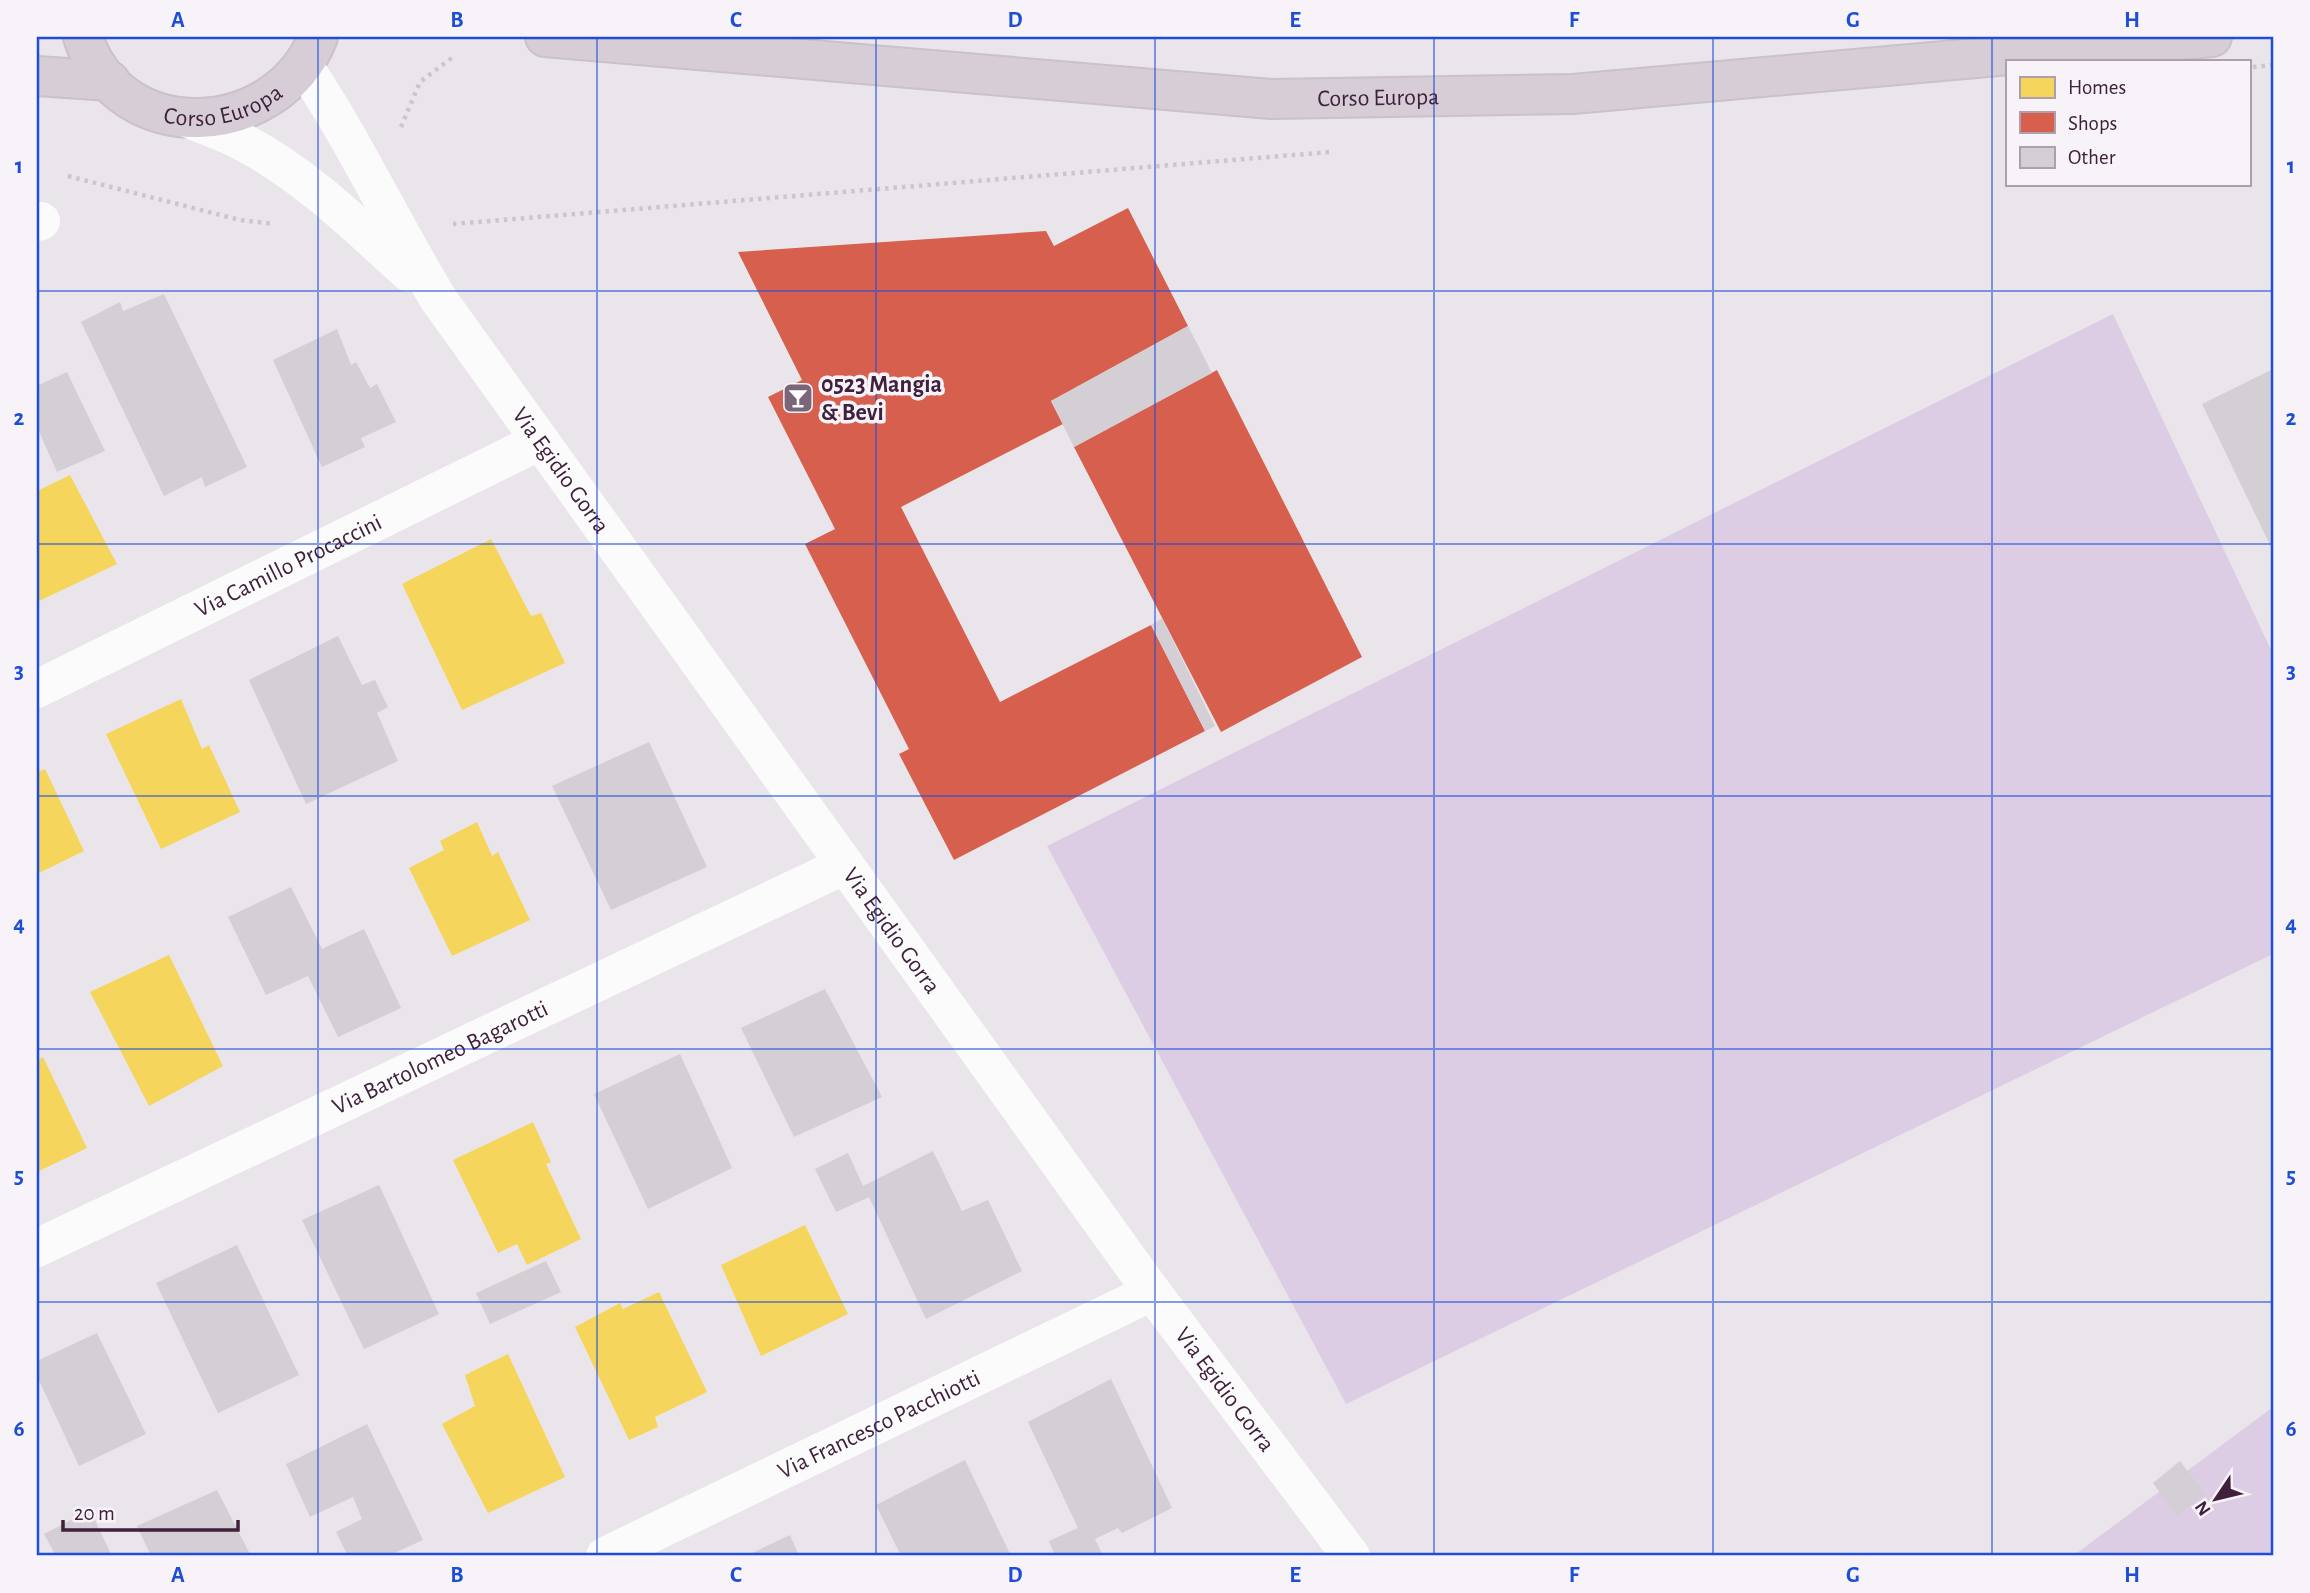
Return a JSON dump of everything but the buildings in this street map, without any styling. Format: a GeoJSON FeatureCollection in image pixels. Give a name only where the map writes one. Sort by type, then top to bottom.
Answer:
{"type":"FeatureCollection","features":[{"type":"Feature","properties":{"kind":"main road","name":"Corso Europa"},"geometry":{"type":"LineString","coordinates":[[83,37],[87,48],[110,81],[133,100],[160,113],[189,119],[222,117],[253,108],[281,90],[311,51]]}},
{"type":"Feature","properties":{"kind":"main road","name":"Corso Europa"},"geometry":{"type":"LineString","coordinates":[[545,37],[1271,99],[1573,94],[2212,37]]}},
{"type":"Feature","properties":{"kind":"main road"},"geometry":{"type":"LineString","coordinates":[[37,76],[58,75],[110,81]]}},
{"type":"Feature","properties":{"kind":"street","name":"Via Egidio Gorra"},"geometry":{"type":"LineString","coordinates":[[311,51],[332,108],[389,216],[439,300],[843,866],[1152,1292],[1351,1556]]}},
{"type":"Feature","properties":{"kind":"street","name":"Via Egidio Gorra"},"geometry":{"type":"LineString","coordinates":[[189,119],[239,140],[326,198],[439,300]]}},
{"type":"Feature","properties":{"kind":"street","name":"Via Camillo Procaccini"},"geometry":{"type":"LineString","coordinates":[[37,689],[540,441]]}},
{"type":"Feature","properties":{"kind":"street","name":"Via Bartolomeo Bagarotti"},"geometry":{"type":"LineString","coordinates":[[37,1248],[843,866]]}},
{"type":"Feature","properties":{"kind":"street","name":"Via Francesco Pacchiotti"},"geometry":{"type":"LineString","coordinates":[[605,1556],[1152,1292]]}},
{"type":"Feature","properties":{"kind":"path"},"geometry":{"type":"LineString","coordinates":[[399,134],[420,82],[453,57]]}},
{"type":"Feature","properties":{"kind":"path"},"geometry":{"type":"LineString","coordinates":[[2250,67],[2273,65]]}},
{"type":"Feature","properties":{"kind":"path"},"geometry":{"type":"LineString","coordinates":[[439,225],[1338,151]]}},
{"type":"Feature","properties":{"kind":"path"},"geometry":{"type":"LineString","coordinates":[[62,174],[240,220],[280,225]]}},
{"type":"Feature","properties":{"kind":"shaded area"},"geometry":{"type":"Polygon","coordinates":[[[2113,314],[2273,654],[2273,954],[1346,1404],[1047,846],[2113,314]]]}},
{"type":"Feature","properties":{"kind":"shaded area"},"geometry":{"type":"Polygon","coordinates":[[[2273,1407],[2273,1556],[2073,1556],[2273,1407]]]}},
{"type":"Feature","properties":{"kind":"place","name":"0523 Mangia & Bevi"},"geometry":{"type":"Point","coordinates":[798,398]}}]}
